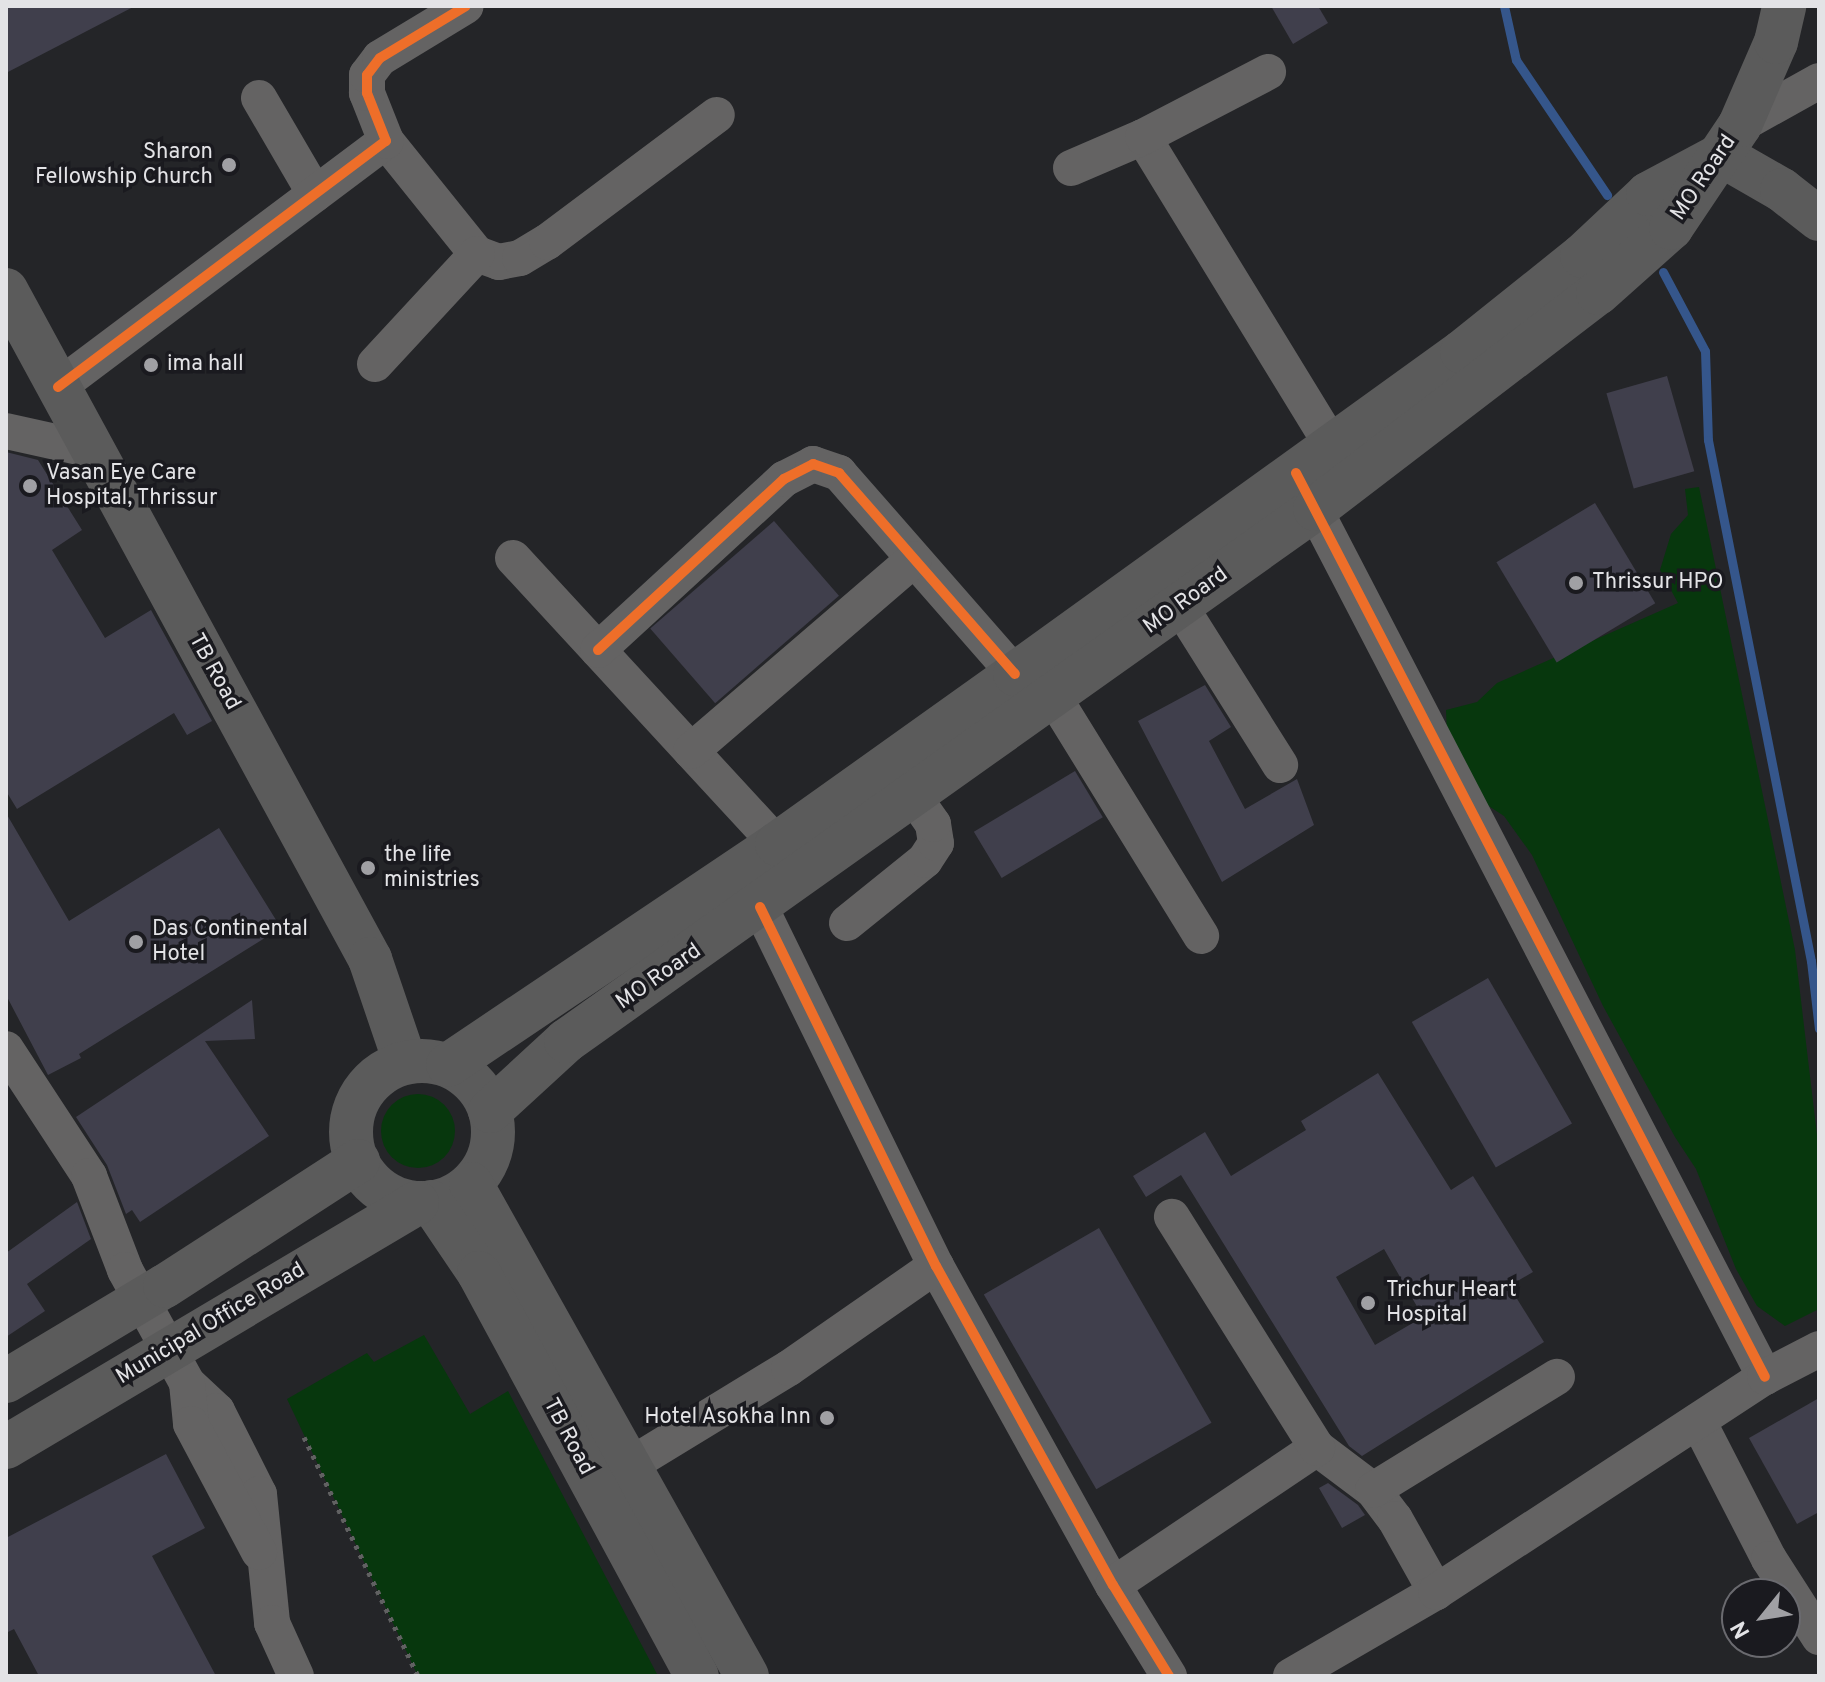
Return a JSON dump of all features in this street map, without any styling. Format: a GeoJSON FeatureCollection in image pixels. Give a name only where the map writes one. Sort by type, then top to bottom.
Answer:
{"type":"FeatureCollection","features":[{"type":"Feature","properties":{"kind":"main road","name":"MO Roard"},"geometry":{"type":"LineString","coordinates":[[490,1111],[566,1041],[760,907],[1180,606],[1305,491],[1598,293],[1671,228],[1730,140],[1776,42],[1784,6]]}},
{"type":"Feature","properties":{"kind":"main road"},"geometry":{"type":"LineString","coordinates":[[448,1065],[777,844],[1015,674],[1305,491],[1332,445],[1498,323],[1582,256],[1648,194],[1730,140],[1782,190],[1819,219]]}},
{"type":"Feature","properties":{"kind":"main road","name":"TB Road"},"geometry":{"type":"LineString","coordinates":[[6,290],[370,959],[405,1062]]}},
{"type":"Feature","properties":{"kind":"main road"},"geometry":{"type":"LineString","coordinates":[[427,1060],[448,1065],[467,1076],[490,1111],[491,1150],[483,1169],[471,1184],[453,1196],[424,1203],[381,1190],[358,1161],[351,1130],[355,1107],[367,1087],[384,1071],[405,1062],[427,1060]]}},
{"type":"Feature","properties":{"kind":"main road"},"geometry":{"type":"LineString","coordinates":[[6,1381],[143,1299],[358,1161]]}},
{"type":"Feature","properties":{"kind":"main road"},"geometry":{"type":"LineString","coordinates":[[471,1184],[747,1676]]}},
{"type":"Feature","properties":{"kind":"main road","name":"TB Road"},"geometry":{"type":"LineString","coordinates":[[424,1203],[479,1273],[697,1676]]}},
{"type":"Feature","properties":{"kind":"main road","name":"Municipal Office Road"},"geometry":{"type":"LineString","coordinates":[[6,1447],[179,1366],[424,1203]]}},
{"type":"Feature","properties":{"kind":"street"},"geometry":{"type":"LineString","coordinates":[[466,6],[380,58],[367,75],[367,93],[386,141],[477,254],[499,262],[520,258],[559,233],[717,115]]}},
{"type":"Feature","properties":{"kind":"street"},"geometry":{"type":"LineString","coordinates":[[1071,168],[1143,137],[1268,72]]}},
{"type":"Feature","properties":{"kind":"street"},"geometry":{"type":"LineString","coordinates":[[1730,140],[1819,81]]}},
{"type":"Feature","properties":{"kind":"street"},"geometry":{"type":"LineString","coordinates":[[259,98],[315,194]]}},
{"type":"Feature","properties":{"kind":"street"},"geometry":{"type":"LineString","coordinates":[[1143,137],[1332,445]]}},
{"type":"Feature","properties":{"kind":"street"},"geometry":{"type":"LineString","coordinates":[[58,387],[386,141]]}},
{"type":"Feature","properties":{"kind":"street"},"geometry":{"type":"LineString","coordinates":[[375,364],[477,254]]}},
{"type":"Feature","properties":{"kind":"street"},"geometry":{"type":"LineString","coordinates":[[6,431],[35,440],[92,450]]}},
{"type":"Feature","properties":{"kind":"street"},"geometry":{"type":"LineString","coordinates":[[598,650],[784,479],[813,464],[839,473],[1015,674]]}},
{"type":"Feature","properties":{"kind":"street"},"geometry":{"type":"LineString","coordinates":[[1305,491],[1765,1377]]}},
{"type":"Feature","properties":{"kind":"street"},"geometry":{"type":"LineString","coordinates":[[513,558],[777,844]]}},
{"type":"Feature","properties":{"kind":"street"},"geometry":{"type":"LineString","coordinates":[[691,751],[914,559]]}},
{"type":"Feature","properties":{"kind":"street"},"geometry":{"type":"LineString","coordinates":[[1180,606],[1280,765]]}},
{"type":"Feature","properties":{"kind":"street"},"geometry":{"type":"LineString","coordinates":[[1053,696],[1201,936]]}},
{"type":"Feature","properties":{"kind":"street"},"geometry":{"type":"LineString","coordinates":[[847,923],[925,860],[936,843],[933,824],[914,797]]}},
{"type":"Feature","properties":{"kind":"street"},"geometry":{"type":"LineString","coordinates":[[760,907],[936,1266],[1113,1585],[1169,1676]]}},
{"type":"Feature","properties":{"kind":"street"},"geometry":{"type":"LineString","coordinates":[[6,1049],[89,1176],[125,1270],[179,1366],[191,1424],[266,1567],[272,1623],[296,1676]]}},
{"type":"Feature","properties":{"kind":"street"},"geometry":{"type":"LineString","coordinates":[[1172,1217],[1317,1448],[1373,1490],[1395,1519],[1436,1592]]}},
{"type":"Feature","properties":{"kind":"street"},"geometry":{"type":"LineString","coordinates":[[630,1465],[789,1368],[936,1266]]}},
{"type":"Feature","properties":{"kind":"street"},"geometry":{"type":"LineString","coordinates":[[1291,1676],[1436,1592],[1765,1377],[1819,1349]]}},
{"type":"Feature","properties":{"kind":"street"},"geometry":{"type":"LineString","coordinates":[[1373,1490],[1557,1377]]}},
{"type":"Feature","properties":{"kind":"street"},"geometry":{"type":"LineString","coordinates":[[1698,1421],[1769,1559],[1819,1637]]}},
{"type":"Feature","properties":{"kind":"street"},"geometry":{"type":"LineString","coordinates":[[1113,1585],[1317,1448]]}},
{"type":"Feature","properties":{"kind":"path"},"geometry":{"type":"LineString","coordinates":[[304,1437],[418,1676]]}},
{"type":"Feature","properties":{"kind":"green space"},"geometry":{"type":"Polygon","coordinates":[[[1699,487],[1795,950],[1819,1152],[1819,1309],[1785,1326],[1757,1306],[1736,1269],[1696,1169],[1603,1006],[1532,855],[1504,816],[1481,801],[1447,735],[1446,710],[1477,702],[1497,683],[1678,603],[1660,570],[1671,534],[1688,515],[1685,489],[1699,487]]]}},
{"type":"Feature","properties":{"kind":"green space"},"geometry":{"type":"Polygon","coordinates":[[[418,1094],[432,1097],[444,1105],[452,1117],[455,1131],[452,1145],[444,1157],[432,1165],[418,1168],[404,1165],[392,1157],[384,1145],[381,1131],[384,1117],[392,1105],[404,1097],[418,1094]]]}},
{"type":"Feature","properties":{"kind":"green space"},"geometry":{"type":"Polygon","coordinates":[[[424,1335],[470,1414],[508,1391],[658,1676],[418,1676],[287,1399],[367,1353],[374,1362],[424,1335]]]}},
{"type":"Feature","properties":{"kind":"building"},"geometry":{"type":"Polygon","coordinates":[[[6,6],[135,6],[6,73],[6,6]]]}},
{"type":"Feature","properties":{"kind":"building"},"geometry":{"type":"Polygon","coordinates":[[[1271,6],[1318,6],[1328,23],[1293,44],[1271,6]]]}},
{"type":"Feature","properties":{"kind":"building"},"geometry":{"type":"Polygon","coordinates":[[[1667,376],[1694,471],[1634,489],[1606,393],[1667,376]]]}},
{"type":"Feature","properties":{"kind":"building"},"geometry":{"type":"Polygon","coordinates":[[[6,452],[38,460],[82,530],[52,550],[105,638],[151,610],[212,721],[187,735],[174,713],[17,809],[6,791],[6,452]]]}},
{"type":"Feature","properties":{"kind":"building","name":"Thrissur HPO"},"geometry":{"type":"Polygon","coordinates":[[[1595,503],[1655,603],[1557,663],[1496,562],[1595,503]]]}},
{"type":"Feature","properties":{"kind":"building"},"geometry":{"type":"Polygon","coordinates":[[[774,521],[839,596],[715,703],[650,629],[774,521]]]}},
{"type":"Feature","properties":{"kind":"building"},"geometry":{"type":"Polygon","coordinates":[[[1205,685],[1231,727],[1209,741],[1245,809],[1297,779],[1314,825],[1222,882],[1138,721],[1205,685]]]}},
{"type":"Feature","properties":{"kind":"building"},"geometry":{"type":"Polygon","coordinates":[[[1075,771],[1103,817],[1002,878],[974,832],[1075,771]]]}},
{"type":"Feature","properties":{"kind":"building","name":"Das Continental Hotel"},"geometry":{"type":"Polygon","coordinates":[[[6,813],[69,921],[219,828],[281,928],[79,1054],[81,1058],[48,1075],[6,995],[6,813]]]}},
{"type":"Feature","properties":{"kind":"building"},"geometry":{"type":"Polygon","coordinates":[[[1488,978],[1572,1123],[1496,1167],[1412,1022],[1488,978]]]}},
{"type":"Feature","properties":{"kind":"building"},"geometry":{"type":"Polygon","coordinates":[[[252,1000],[255,1039],[205,1041],[269,1136],[140,1222],[132,1210],[126,1214],[107,1165],[76,1117],[252,1000]]]}},
{"type":"Feature","properties":{"kind":"building"},"geometry":{"type":"Polygon","coordinates":[[[1378,1073],[1451,1190],[1473,1176],[1533,1272],[1509,1286],[1544,1342],[1362,1456],[1349,1446],[1181,1175],[1146,1197],[1133,1176],[1205,1132],[1231,1176],[1306,1130],[1301,1121],[1378,1073]],[[1384,1249],[1336,1277],[1375,1345],[1423,1317],[1384,1249]]]}},
{"type":"Feature","properties":{"kind":"building"},"geometry":{"type":"Polygon","coordinates":[[[77,1202],[91,1239],[27,1284],[45,1311],[6,1337],[6,1253],[77,1202]]]}},
{"type":"Feature","properties":{"kind":"building"},"geometry":{"type":"Polygon","coordinates":[[[1099,1228],[1212,1423],[1096,1489],[984,1294],[1099,1228]]]}},
{"type":"Feature","properties":{"kind":"building"},"geometry":{"type":"Polygon","coordinates":[[[1819,1398],[1819,1512],[1797,1524],[1749,1438],[1819,1398]]]}},
{"type":"Feature","properties":{"kind":"building"},"geometry":{"type":"Polygon","coordinates":[[[166,1454],[205,1528],[152,1556],[216,1676],[39,1676],[14,1629],[6,1633],[6,1538],[166,1454]]]}},
{"type":"Feature","properties":{"kind":"building"},"geometry":{"type":"Polygon","coordinates":[[[1328,1483],[1358,1505],[1365,1515],[1342,1528],[1319,1488],[1328,1483]]]}},
{"type":"Feature","properties":{"kind":"waterway"},"geometry":{"type":"LineString","coordinates":[[1504,6],[1516,60],[1607,195]]}},
{"type":"Feature","properties":{"kind":"waterway"},"geometry":{"type":"LineString","coordinates":[[1663,272],[1705,351],[1708,440],[1811,961],[1819,1029]]}},
{"type":"Feature","properties":{"kind":"cycle path"},"geometry":{"type":"LineString","coordinates":[[58,387],[386,141],[367,93],[367,75],[380,58],[466,6]]}},
{"type":"Feature","properties":{"kind":"cycle path"},"geometry":{"type":"LineString","coordinates":[[598,650],[784,479],[813,464],[839,473],[1015,674]]}},
{"type":"Feature","properties":{"kind":"cycle path"},"geometry":{"type":"LineString","coordinates":[[1296,473],[1765,1377]]}},
{"type":"Feature","properties":{"kind":"cycle path"},"geometry":{"type":"LineString","coordinates":[[760,907],[936,1266],[1113,1585],[1169,1676]]}},
{"type":"Feature","properties":{"kind":"place","name":"Sharon Fellowship Church"},"geometry":{"type":"Point","coordinates":[229,165]}},
{"type":"Feature","properties":{"kind":"place","name":"ima hall"},"geometry":{"type":"Point","coordinates":[151,365]}},
{"type":"Feature","properties":{"kind":"place","name":"Vasan Eye Care Hospital, Thrissur"},"geometry":{"type":"Point","coordinates":[30,486]}},
{"type":"Feature","properties":{"kind":"place","name":"Thrissur HPO"},"geometry":{"type":"Point","coordinates":[1576,583]}},
{"type":"Feature","properties":{"kind":"place","name":"the life ministries"},"geometry":{"type":"Point","coordinates":[368,868]}},
{"type":"Feature","properties":{"kind":"place","name":"Das Continental Hotel"},"geometry":{"type":"Point","coordinates":[136,942]}},
{"type":"Feature","properties":{"kind":"place","name":"Trichur Heart Hospital"},"geometry":{"type":"Point","coordinates":[1368,1303]}},
{"type":"Feature","properties":{"kind":"place","name":"Hotel Asokha Inn"},"geometry":{"type":"Point","coordinates":[827,1418]}}]}
